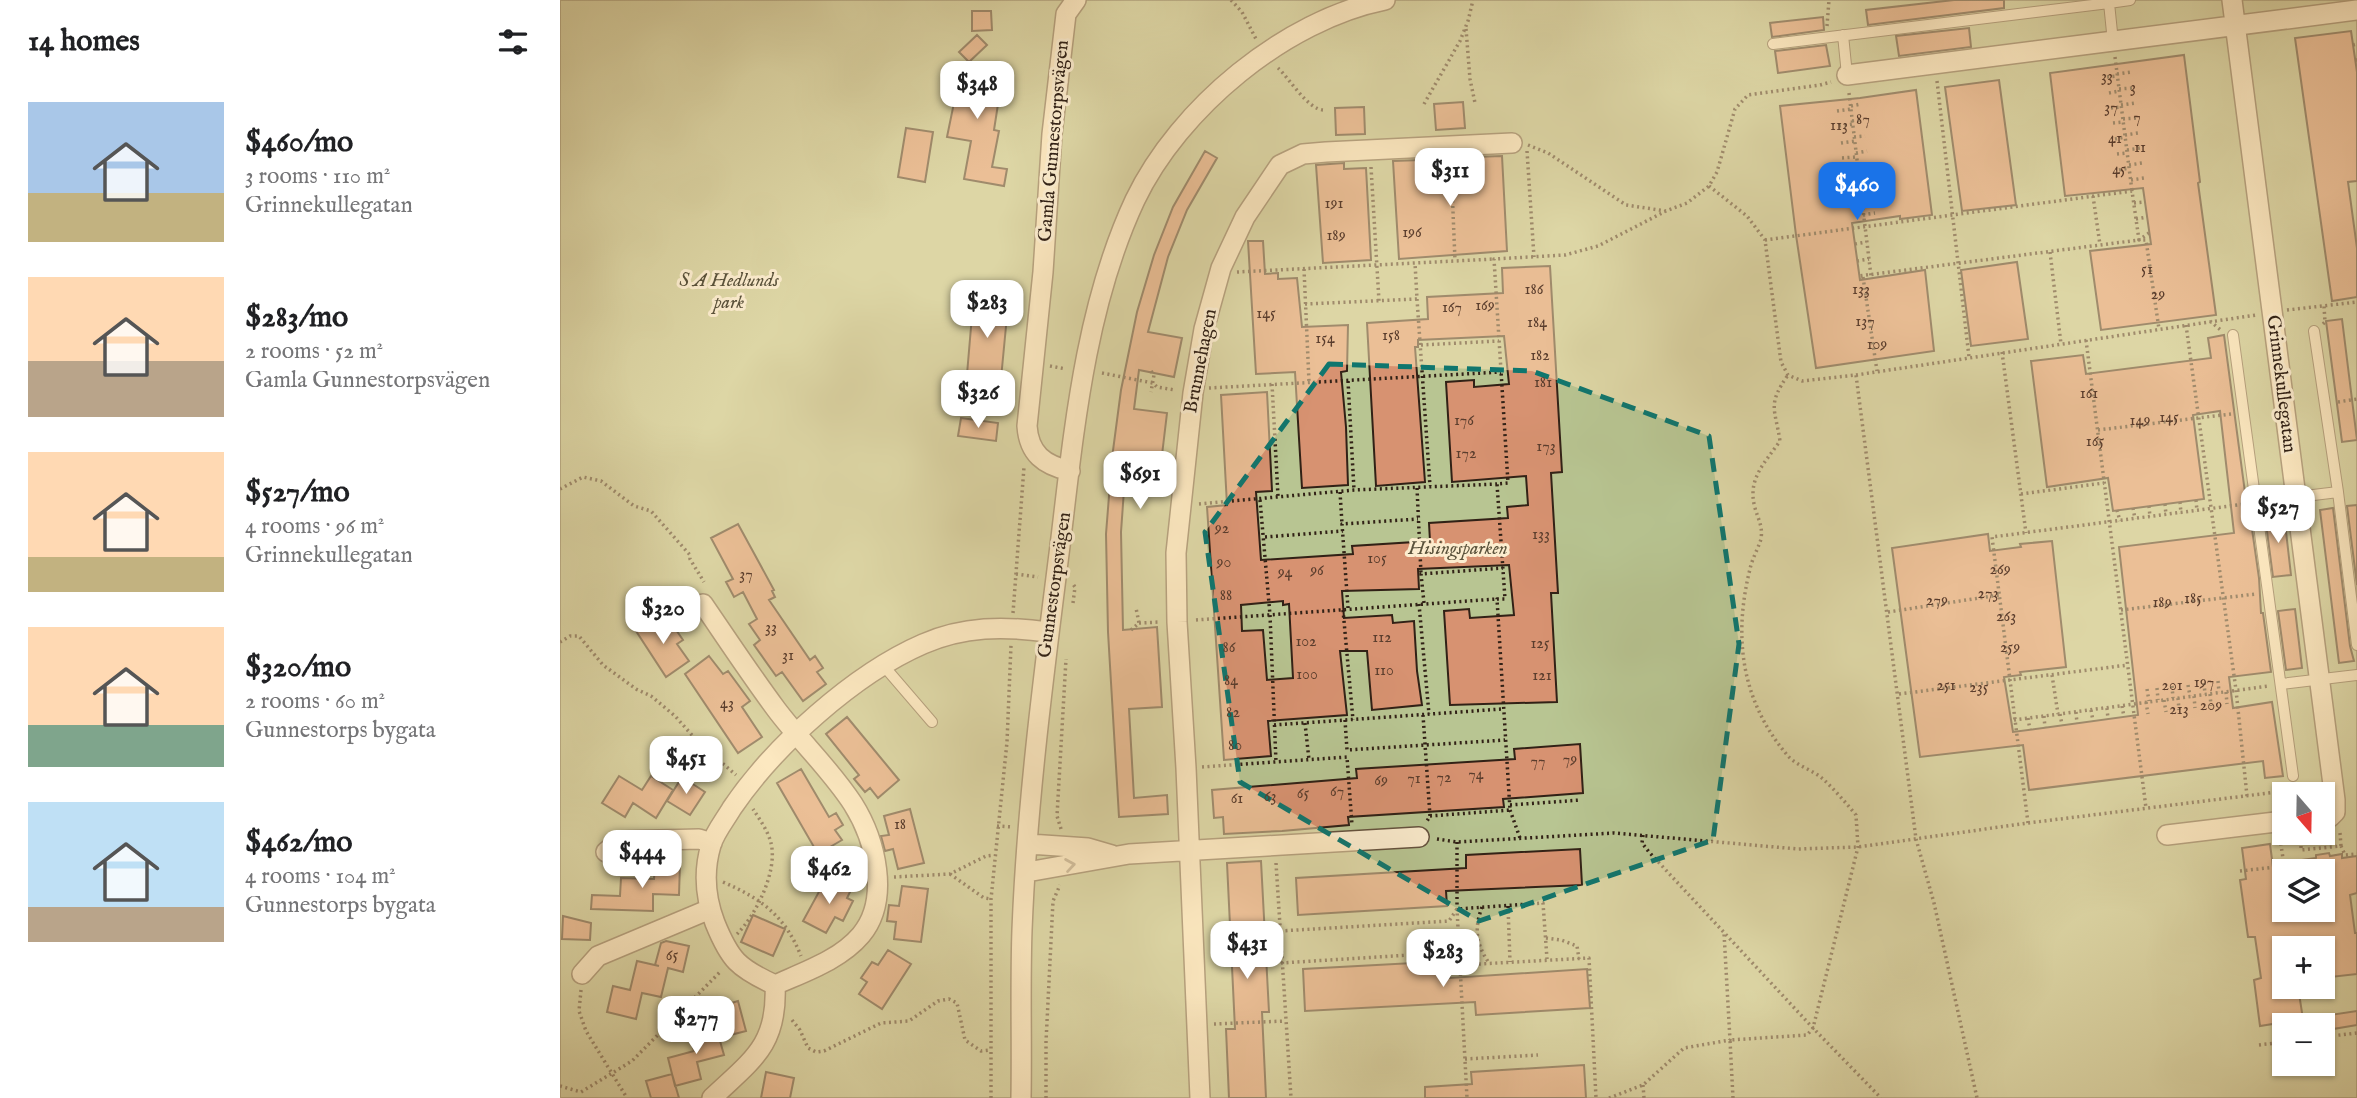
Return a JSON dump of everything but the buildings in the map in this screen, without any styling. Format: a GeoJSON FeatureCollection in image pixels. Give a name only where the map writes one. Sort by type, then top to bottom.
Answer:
{"type":"FeatureCollection","features":[{"type":"Feature","properties":{"kind":"street","name":"Gamla Gunnestorpsvägen"},"geometry":{"type":"LineString","coordinates":[[1032,450],[1027,426],[1043,272],[1052,133],[1066,14],[1076,0]]}},
{"type":"Feature","properties":{"kind":"street","name":"Gunnestorpsvägen"},"geometry":{"type":"LineString","coordinates":[[1021,1098],[1022,930],[1048,632],[1085,371],[1102,287],[1136,198],[1170,144],[1197,113],[1265,53],[1300,32],[1336,16],[1385,0]]}},
{"type":"Feature","properties":{"kind":"street"},"geometry":{"type":"LineString","coordinates":[[2232,0],[2234,25]]}},
{"type":"Feature","properties":{"kind":"street"},"geometry":{"type":"LineString","coordinates":[[1847,75],[2357,9]]}},
{"type":"Feature","properties":{"kind":"street","name":"Grinnekullegatan"},"geometry":{"type":"LineString","coordinates":[[2234,25],[2333,782]]}},
{"type":"Feature","properties":{"kind":"street","name":"Brunnehagen"},"geometry":{"type":"LineString","coordinates":[[1200,1098],[1176,553],[1192,393],[1204,329],[1221,268],[1245,217],[1280,165],[1303,154],[1519,144]]}},
{"type":"Feature","properties":{"kind":"street"},"geometry":{"type":"LineString","coordinates":[[1032,450],[1040,459],[1070,471]]}},
{"type":"Feature","properties":{"kind":"street"},"geometry":{"type":"LineString","coordinates":[[703,604],[796,735],[851,801],[860,816],[877,878],[878,891],[873,912],[860,936],[828,961],[775,985],[750,974],[734,961],[710,909],[706,868],[712,842],[745,791],[777,752],[796,735],[883,665],[924,643],[971,629],[1012,627],[1048,632]]}},
{"type":"Feature","properties":{"kind":"street"},"geometry":{"type":"LineString","coordinates":[[2167,835],[2272,823]]}},
{"type":"Feature","properties":{"kind":"street"},"geometry":{"type":"LineString","coordinates":[[1027,872],[1088,848],[1112,855],[1419,837]]}},
{"type":"Feature","properties":{"kind":"street"},"geometry":{"type":"LineString","coordinates":[[606,852],[620,841],[699,839],[712,842]]}},
{"type":"Feature","properties":{"kind":"street"},"geometry":{"type":"LineString","coordinates":[[1028,844],[1064,856]]}},
{"type":"Feature","properties":{"kind":"street"},"geometry":{"type":"LineString","coordinates":[[582,974],[598,956],[710,909]]}},
{"type":"Feature","properties":{"kind":"street"},"geometry":{"type":"LineString","coordinates":[[712,1098],[758,1054],[771,1030],[776,1009],[775,985]]}},
{"type":"Feature","properties":{"kind":"lane"},"geometry":{"type":"LineString","coordinates":[[1773,44],[2130,0]]}},
{"type":"Feature","properties":{"kind":"lane"},"geometry":{"type":"LineString","coordinates":[[2109,3],[2113,42]]}},
{"type":"Feature","properties":{"kind":"lane"},"geometry":{"type":"LineString","coordinates":[[1843,35],[1847,75]]}},
{"type":"Feature","properties":{"kind":"lane"},"geometry":{"type":"LineString","coordinates":[[2314,331],[2357,645]]}},
{"type":"Feature","properties":{"kind":"lane"},"geometry":{"type":"LineString","coordinates":[[2233,335],[2293,776]]}},
{"type":"Feature","properties":{"kind":"lane"},"geometry":{"type":"LineString","coordinates":[[2256,502],[2338,492]]}},
{"type":"Feature","properties":{"kind":"lane"},"geometry":{"type":"LineString","coordinates":[[883,665],[932,722]]}},
{"type":"Feature","properties":{"kind":"lane"},"geometry":{"type":"LineString","coordinates":[[2281,684],[2357,675]]}},
{"type":"Feature","properties":{"kind":"path"},"geometry":{"type":"LineString","coordinates":[[1424,104],[1466,27],[1473,0]]}},
{"type":"Feature","properties":{"kind":"path"},"geometry":{"type":"LineString","coordinates":[[1828,37],[1826,18],[1829,0]]}},
{"type":"Feature","properties":{"kind":"path"},"geometry":{"type":"LineString","coordinates":[[1466,27],[1469,71],[1475,103]]}},
{"type":"Feature","properties":{"kind":"path"},"geometry":{"type":"LineString","coordinates":[[2113,42],[2139,240]]}},
{"type":"Feature","properties":{"kind":"path"},"geometry":{"type":"LineString","coordinates":[[1935,64],[1969,357]]}},
{"type":"Feature","properties":{"kind":"path"},"geometry":{"type":"LineString","coordinates":[[2107,77],[2130,72]]}},
{"type":"Feature","properties":{"kind":"path"},"geometry":{"type":"LineString","coordinates":[[1221,268],[1242,273],[1534,257],[1565,255],[1598,246],[1687,203],[1709,187],[1717,172],[1735,109],[1748,95],[1820,86],[1847,75],[1871,276]]}},
{"type":"Feature","properties":{"kind":"path"},"geometry":{"type":"LineString","coordinates":[[2109,93],[2133,88]]}},
{"type":"Feature","properties":{"kind":"path"},"geometry":{"type":"LineString","coordinates":[[1939,94],[1946,93]]}},
{"type":"Feature","properties":{"kind":"path"},"geometry":{"type":"LineString","coordinates":[[2111,108],[2134,103]]}},
{"type":"Feature","properties":{"kind":"path"},"geometry":{"type":"LineString","coordinates":[[1838,111],[1861,104]]}},
{"type":"Feature","properties":{"kind":"path"},"geometry":{"type":"LineString","coordinates":[[1941,110],[1948,109]]}},
{"type":"Feature","properties":{"kind":"path"},"geometry":{"type":"LineString","coordinates":[[2113,124],[2137,118]]}},
{"type":"Feature","properties":{"kind":"path"},"geometry":{"type":"LineString","coordinates":[[1839,126],[1863,120]]}},
{"type":"Feature","properties":{"kind":"path"},"geometry":{"type":"LineString","coordinates":[[1942,125],[1950,124]]}},
{"type":"Feature","properties":{"kind":"path"},"geometry":{"type":"LineString","coordinates":[[2115,139],[2138,133]]}},
{"type":"Feature","properties":{"kind":"path"},"geometry":{"type":"LineString","coordinates":[[1841,143],[1865,136]]}},
{"type":"Feature","properties":{"kind":"path"},"geometry":{"type":"LineString","coordinates":[[1945,141],[1952,140]]}},
{"type":"Feature","properties":{"kind":"path"},"geometry":{"type":"LineString","coordinates":[[1534,257],[1519,144],[1548,153],[1626,205],[1666,211]]}},
{"type":"Feature","properties":{"kind":"path"},"geometry":{"type":"LineString","coordinates":[[1450,146],[1455,261]]}},
{"type":"Feature","properties":{"kind":"path"},"geometry":{"type":"LineString","coordinates":[[2117,154],[2140,148]]}},
{"type":"Feature","properties":{"kind":"path"},"geometry":{"type":"LineString","coordinates":[[1370,150],[1379,301]]}},
{"type":"Feature","properties":{"kind":"path"},"geometry":{"type":"LineString","coordinates":[[1842,158],[1867,151]]}},
{"type":"Feature","properties":{"kind":"path"},"geometry":{"type":"LineString","coordinates":[[1947,157],[1954,155]]}},
{"type":"Feature","properties":{"kind":"path"},"geometry":{"type":"LineString","coordinates":[[2119,170],[2143,163]]}},
{"type":"Feature","properties":{"kind":"path"},"geometry":{"type":"LineString","coordinates":[[1845,173],[1869,167]]}},
{"type":"Feature","properties":{"kind":"path"},"geometry":{"type":"LineString","coordinates":[[1948,171],[1956,171]]}},
{"type":"Feature","properties":{"kind":"path"},"geometry":{"type":"LineString","coordinates":[[2131,180],[2144,178]]}},
{"type":"Feature","properties":{"kind":"path"},"geometry":{"type":"LineString","coordinates":[[1847,188],[1871,182]]}},
{"type":"Feature","properties":{"kind":"path"},"geometry":{"type":"LineString","coordinates":[[1950,187],[1958,186]]}},
{"type":"Feature","properties":{"kind":"path"},"geometry":{"type":"LineString","coordinates":[[1709,187],[1748,216],[1765,240],[1781,362],[1788,375],[1802,381],[2357,302]]}},
{"type":"Feature","properties":{"kind":"path"},"geometry":{"type":"LineString","coordinates":[[1765,240],[2132,191]]}},
{"type":"Feature","properties":{"kind":"path"},"geometry":{"type":"LineString","coordinates":[[2093,196],[2099,245]]}},
{"type":"Feature","properties":{"kind":"path"},"geometry":{"type":"LineString","coordinates":[[1849,205],[1873,198]]}},
{"type":"Feature","properties":{"kind":"path"},"geometry":{"type":"LineString","coordinates":[[1952,203],[1961,202]]}},
{"type":"Feature","properties":{"kind":"path"},"geometry":{"type":"LineString","coordinates":[[2134,203],[2145,202]]}},
{"type":"Feature","properties":{"kind":"path"},"geometry":{"type":"LineString","coordinates":[[1863,215],[1875,213]]}},
{"type":"Feature","properties":{"kind":"path"},"geometry":{"type":"LineString","coordinates":[[2136,219],[2147,217]]}},
{"type":"Feature","properties":{"kind":"path"},"geometry":{"type":"LineString","coordinates":[[2139,240],[2149,233]]}},
{"type":"Feature","properties":{"kind":"path"},"geometry":{"type":"LineString","coordinates":[[1877,371],[1872,353],[1875,346],[1870,338],[1873,331],[1861,277],[2146,240],[2159,329]]}},
{"type":"Feature","properties":{"kind":"path"},"geometry":{"type":"LineString","coordinates":[[1855,244],[1867,242]]}},
{"type":"Feature","properties":{"kind":"path"},"geometry":{"type":"LineString","coordinates":[[2050,252],[2061,344]]}},
{"type":"Feature","properties":{"kind":"path"},"geometry":{"type":"LineString","coordinates":[[1180,506],[1354,490],[1508,483],[1494,259]]}},
{"type":"Feature","properties":{"kind":"path"},"geometry":{"type":"LineString","coordinates":[[1857,261],[1868,259]]}},
{"type":"Feature","properties":{"kind":"path"},"geometry":{"type":"LineString","coordinates":[[1415,263],[1430,486]]}},
{"type":"Feature","properties":{"kind":"path"},"geometry":{"type":"LineString","coordinates":[[1304,269],[1310,382]]}},
{"type":"Feature","properties":{"kind":"path"},"geometry":{"type":"LineString","coordinates":[[1305,304],[1417,299]]}},
{"type":"Feature","properties":{"kind":"path"},"geometry":{"type":"LineString","coordinates":[[2186,325],[2247,796]]}},
{"type":"Feature","properties":{"kind":"path"},"geometry":{"type":"LineString","coordinates":[[2086,340],[2101,475],[2146,808]]}},
{"type":"Feature","properties":{"kind":"path"},"geometry":{"type":"LineString","coordinates":[[1420,345],[1499,341]]}},
{"type":"Feature","properties":{"kind":"path"},"geometry":{"type":"LineString","coordinates":[[2002,352],[2026,533]]}},
{"type":"Feature","properties":{"kind":"path"},"geometry":{"type":"LineString","coordinates":[[1033,364],[1153,383],[1157,387],[1192,393],[1204,389],[1272,384],[1501,372]]}},
{"type":"Feature","properties":{"kind":"path"},"geometry":{"type":"LineString","coordinates":[[1151,371],[1154,375],[1151,391]]}},
{"type":"Feature","properties":{"kind":"path"},"geometry":{"type":"LineString","coordinates":[[1609,1098],[1643,1085],[1684,1048],[1730,1040],[1807,1035],[1813,1028],[1858,847],[1856,815],[1823,779],[1790,758],[1766,725],[1746,679],[1741,656],[1743,604],[1750,567],[1761,538],[1762,521],[1756,512],[1751,490],[1757,475],[1780,441],[1774,408],[1775,393],[1788,375]]}},
{"type":"Feature","properties":{"kind":"path"},"geometry":{"type":"LineString","coordinates":[[1856,375],[1916,839],[1934,903],[1977,1098]]}},
{"type":"Feature","properties":{"kind":"path"},"geometry":{"type":"LineString","coordinates":[[1348,381],[1354,490]]}},
{"type":"Feature","properties":{"kind":"path"},"geometry":{"type":"LineString","coordinates":[[1272,384],[1278,496]]}},
{"type":"Feature","properties":{"kind":"path"},"geometry":{"type":"LineString","coordinates":[[2325,404],[2357,399]]}},
{"type":"Feature","properties":{"kind":"path"},"geometry":{"type":"LineString","coordinates":[[2096,427],[2244,412]]}},
{"type":"Feature","properties":{"kind":"path"},"geometry":{"type":"LineString","coordinates":[[990,1098],[991,900],[1007,742],[1021,483],[1026,460],[1032,450]]}},
{"type":"Feature","properties":{"kind":"path"},"geometry":{"type":"LineString","coordinates":[[560,489],[583,477],[601,481],[634,506],[652,510],[662,526],[690,555],[704,582]]}},
{"type":"Feature","properties":{"kind":"path"},"geometry":{"type":"LineString","coordinates":[[2021,494],[2104,483]]}},
{"type":"Feature","properties":{"kind":"path"},"geometry":{"type":"LineString","coordinates":[[1131,630],[1139,624],[1505,599],[1497,484]]}},
{"type":"Feature","properties":{"kind":"path"},"geometry":{"type":"LineString","coordinates":[[1417,488],[1429,714]]}},
{"type":"Feature","properties":{"kind":"path"},"geometry":{"type":"LineString","coordinates":[[1340,492],[1353,720]]}},
{"type":"Feature","properties":{"kind":"path"},"geometry":{"type":"LineString","coordinates":[[1261,500],[1270,615],[1276,762]]}},
{"type":"Feature","properties":{"kind":"path"},"geometry":{"type":"LineString","coordinates":[[2196,500],[2197,510]]}},
{"type":"Feature","properties":{"kind":"path"},"geometry":{"type":"LineString","coordinates":[[2180,502],[2181,513]]}},
{"type":"Feature","properties":{"kind":"path"},"geometry":{"type":"LineString","coordinates":[[2028,823],[1992,537],[2256,502]]}},
{"type":"Feature","properties":{"kind":"path"},"geometry":{"type":"LineString","coordinates":[[2165,504],[2166,515]]}},
{"type":"Feature","properties":{"kind":"path"},"geometry":{"type":"LineString","coordinates":[[2149,506],[2150,517]]}},
{"type":"Feature","properties":{"kind":"path"},"geometry":{"type":"LineString","coordinates":[[2133,508],[2135,519]]}},
{"type":"Feature","properties":{"kind":"path"},"geometry":{"type":"LineString","coordinates":[[2117,510],[2120,521]]}},
{"type":"Feature","properties":{"kind":"path"},"geometry":{"type":"LineString","coordinates":[[1342,524],[1418,519]]}},
{"type":"Feature","properties":{"kind":"path"},"geometry":{"type":"LineString","coordinates":[[1264,537],[1343,531]]}},
{"type":"Feature","properties":{"kind":"path"},"geometry":{"type":"LineString","coordinates":[[1421,573],[1503,568]]}},
{"type":"Feature","properties":{"kind":"path"},"geometry":{"type":"LineString","coordinates":[[1016,574],[1072,583],[1075,587],[1072,604]]}},
{"type":"Feature","properties":{"kind":"path"},"geometry":{"type":"LineString","coordinates":[[2121,611],[2193,600],[2268,593]]}},
{"type":"Feature","properties":{"kind":"path"},"geometry":{"type":"LineString","coordinates":[[1888,612],[1999,595]]}},
{"type":"Feature","properties":{"kind":"path"},"geometry":{"type":"LineString","coordinates":[[1497,599],[1510,808],[1520,838]]}},
{"type":"Feature","properties":{"kind":"path"},"geometry":{"type":"LineString","coordinates":[[1136,608],[1139,624]]}},
{"type":"Feature","properties":{"kind":"path"},"geometry":{"type":"LineString","coordinates":[[560,642],[570,636],[579,636],[603,665],[636,689],[651,696],[675,716],[745,791],[771,842],[773,852],[768,881],[761,900],[740,932],[722,940]]}},
{"type":"Feature","properties":{"kind":"path"},"geometry":{"type":"LineString","coordinates":[[1046,1098],[1053,901],[1065,875],[1057,816],[1066,653]]}},
{"type":"Feature","properties":{"kind":"path"},"geometry":{"type":"LineString","coordinates":[[1899,694],[2128,665]]}},
{"type":"Feature","properties":{"kind":"path"},"geometry":{"type":"LineString","coordinates":[[2052,675],[2062,725]]}},
{"type":"Feature","properties":{"kind":"path"},"geometry":{"type":"LineString","coordinates":[[2218,681],[2220,692]]}},
{"type":"Feature","properties":{"kind":"path"},"geometry":{"type":"LineString","coordinates":[[2204,683],[2211,706]]}},
{"type":"Feature","properties":{"kind":"path"},"geometry":{"type":"LineString","coordinates":[[2014,720],[2281,684]]}},
{"type":"Feature","properties":{"kind":"path"},"geometry":{"type":"LineString","coordinates":[[2188,685],[2195,708]]}},
{"type":"Feature","properties":{"kind":"path"},"geometry":{"type":"LineString","coordinates":[[2172,687],[2179,710]]}},
{"type":"Feature","properties":{"kind":"path"},"geometry":{"type":"LineString","coordinates":[[2157,688],[2166,712]]}},
{"type":"Feature","properties":{"kind":"path"},"geometry":{"type":"LineString","coordinates":[[2147,689],[2148,714]]}},
{"type":"Feature","properties":{"kind":"path"},"geometry":{"type":"LineString","coordinates":[[2226,691],[2227,704]]}},
{"type":"Feature","properties":{"kind":"path"},"geometry":{"type":"LineString","coordinates":[[2122,706],[2123,717]]}},
{"type":"Feature","properties":{"kind":"path"},"geometry":{"type":"LineString","coordinates":[[2107,708],[2108,719]]}},
{"type":"Feature","properties":{"kind":"path"},"geometry":{"type":"LineString","coordinates":[[1274,725],[1503,709]]}},
{"type":"Feature","properties":{"kind":"path"},"geometry":{"type":"LineString","coordinates":[[2091,710],[2093,721]]}},
{"type":"Feature","properties":{"kind":"path"},"geometry":{"type":"LineString","coordinates":[[2076,712],[2077,723]]}},
{"type":"Feature","properties":{"kind":"path"},"geometry":{"type":"LineString","coordinates":[[1419,837],[1430,816],[1423,715]]}},
{"type":"Feature","properties":{"kind":"path"},"geometry":{"type":"LineString","coordinates":[[2044,716],[2045,728]]}},
{"type":"Feature","properties":{"kind":"path"},"geometry":{"type":"LineString","coordinates":[[2028,718],[2030,730]]}},
{"type":"Feature","properties":{"kind":"path"},"geometry":{"type":"LineString","coordinates":[[1345,720],[1353,841]]}},
{"type":"Feature","properties":{"kind":"path"},"geometry":{"type":"LineString","coordinates":[[1305,723],[1308,760]]}},
{"type":"Feature","properties":{"kind":"path"},"geometry":{"type":"LineString","coordinates":[[1347,750],[1505,740]]}},
{"type":"Feature","properties":{"kind":"path"},"geometry":{"type":"LineString","coordinates":[[1186,768],[1347,757]]}},
{"type":"Feature","properties":{"kind":"path"},"geometry":{"type":"LineString","coordinates":[[1467,1098],[1457,909],[1457,842],[1614,833],[1798,849],[1858,847],[2272,793]]}},
{"type":"Feature","properties":{"kind":"path"},"geometry":{"type":"LineString","coordinates":[[1430,816],[1581,800]]}},
{"type":"Feature","properties":{"kind":"path"},"geometry":{"type":"LineString","coordinates":[[997,826],[1003,827]]}},
{"type":"Feature","properties":{"kind":"path"},"geometry":{"type":"LineString","coordinates":[[2340,833],[2340,846]]}},
{"type":"Feature","properties":{"kind":"path"},"geometry":{"type":"LineString","coordinates":[[1643,834],[1642,843],[1881,1098]]}},
{"type":"Feature","properties":{"kind":"path"},"geometry":{"type":"LineString","coordinates":[[1275,845],[1291,1098]]}},
{"type":"Feature","properties":{"kind":"path"},"geometry":{"type":"LineString","coordinates":[[877,878],[950,874],[986,856],[994,855]]}},
{"type":"Feature","properties":{"kind":"path"},"geometry":{"type":"LineString","coordinates":[[2240,871],[2272,867]]}},
{"type":"Feature","properties":{"kind":"path"},"geometry":{"type":"LineString","coordinates":[[950,874],[991,900]]}},
{"type":"Feature","properties":{"kind":"path"},"geometry":{"type":"LineString","coordinates":[[706,880],[724,882],[761,900],[791,932],[807,970]]}},
{"type":"Feature","properties":{"kind":"path"},"geometry":{"type":"LineString","coordinates":[[1457,909],[1543,903],[1547,959]]}},
{"type":"Feature","properties":{"kind":"path"},"geometry":{"type":"LineString","coordinates":[[1508,906],[1510,962]]}},
{"type":"Feature","properties":{"kind":"path"},"geometry":{"type":"LineString","coordinates":[[1482,908],[1477,940],[1489,963]]}},
{"type":"Feature","properties":{"kind":"path"},"geometry":{"type":"LineString","coordinates":[[1279,931],[1449,921],[1457,909]]}},
{"type":"Feature","properties":{"kind":"path"},"geometry":{"type":"LineString","coordinates":[[1724,931],[1733,1098]]}},
{"type":"Feature","properties":{"kind":"path"},"geometry":{"type":"LineString","coordinates":[[1546,938],[1577,946],[1579,959]]}},
{"type":"Feature","properties":{"kind":"path"},"geometry":{"type":"LineString","coordinates":[[1281,963],[1442,953],[1454,955],[1461,965]]}},
{"type":"Feature","properties":{"kind":"path"},"geometry":{"type":"LineString","coordinates":[[1461,965],[1589,958],[1596,1098]]}},
{"type":"Feature","properties":{"kind":"path"},"geometry":{"type":"LineString","coordinates":[[560,1086],[581,1092],[632,1061],[719,972],[734,961]]}},
{"type":"Feature","properties":{"kind":"path"},"geometry":{"type":"LineString","coordinates":[[582,974],[579,1011],[581,1020],[627,1098]]}},
{"type":"Feature","properties":{"kind":"path"},"geometry":{"type":"LineString","coordinates":[[776,1009],[786,1014],[800,1030],[808,1048],[816,1052],[824,1051],[881,1023],[909,1021],[938,1001],[948,999],[957,1003],[965,1040],[981,1051],[990,1050]]}},
{"type":"Feature","properties":{"kind":"path"},"geometry":{"type":"LineString","coordinates":[[1196,1024],[1285,1021]]}},
{"type":"Feature","properties":{"kind":"path"},"geometry":{"type":"LineString","coordinates":[[2335,1036],[2357,1033]]}},
{"type":"Feature","properties":{"kind":"path"},"geometry":{"type":"LineString","coordinates":[[2259,1045],[2272,1043]]}},
{"type":"Feature","properties":{"kind":"path"},"geometry":{"type":"LineString","coordinates":[[1465,1059],[1538,1055]]}},
{"type":"Feature","properties":{"kind":"path"},"geometry":{"type":"LineString","coordinates":[[1643,1085],[1644,1098]]}},
{"type":"Feature","properties":{"kind":"highlighted area"},"geometry":{"type":"Polygon","coordinates":[[[1329,364],[1532,371],[1709,436],[1739,644],[1713,840],[1479,921],[1240,782],[1205,532],[1329,364]]]}},
{"type":"Feature","properties":{"kind":"green space","name":"Hisingsparken"},"geometry":{"type":"Polygon","coordinates":[[[560,0],[2357,0],[2357,1098],[560,1098],[560,0]]]}},
{"type":"Feature","properties":{"kind":"park label","name":"S A Hedlunds park"},"geometry":{"type":"Point","coordinates":[729,292]}}]}
